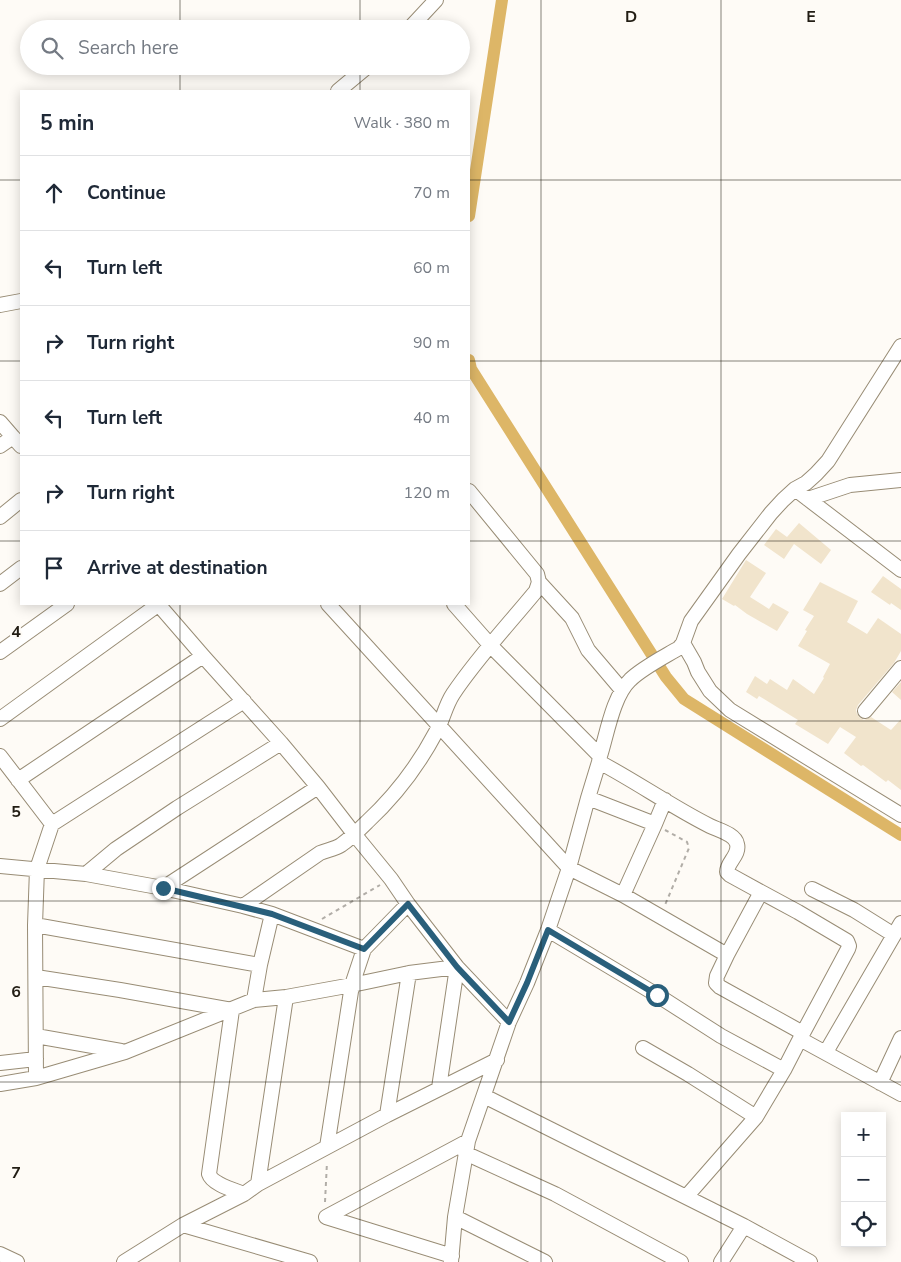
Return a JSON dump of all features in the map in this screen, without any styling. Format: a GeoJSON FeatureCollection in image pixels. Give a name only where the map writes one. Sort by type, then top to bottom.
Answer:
{"type":"FeatureCollection","features":[{"type":"Feature","properties":{"kind":"street"},"geometry":{"type":"LineString","coordinates":[[417,20],[436,0]]}},
{"type":"Feature","properties":{"kind":"street"},"geometry":{"type":"LineString","coordinates":[[339,90],[357,75]]}},
{"type":"Feature","properties":{"kind":"street"},"geometry":{"type":"LineString","coordinates":[[0,305],[20,301]]}},
{"type":"Feature","properties":{"kind":"street"},"geometry":{"type":"LineString","coordinates":[[326,1217],[451,1259],[455,1217],[467,1147],[509,1022],[548,930],[569,868],[617,700],[630,680],[681,645],[691,621],[771,513],[782,500],[806,483],[828,462],[901,346]]}},
{"type":"Feature","properties":{"kind":"street"},"geometry":{"type":"LineString","coordinates":[[0,422],[17,442],[0,446]]}},
{"type":"Feature","properties":{"kind":"street"},"geometry":{"type":"LineString","coordinates":[[808,499],[850,485],[901,480]]}},
{"type":"Feature","properties":{"kind":"street"},"geometry":{"type":"LineString","coordinates":[[795,489],[901,570]]}},
{"type":"Feature","properties":{"kind":"street"},"geometry":{"type":"LineString","coordinates":[[470,492],[537,574],[539,582],[572,618],[588,650],[622,690]]}},
{"type":"Feature","properties":{"kind":"street"},"geometry":{"type":"LineString","coordinates":[[0,517],[20,501]]}},
{"type":"Feature","properties":{"kind":"street"},"geometry":{"type":"LineString","coordinates":[[0,584],[20,569]]}},
{"type":"Feature","properties":{"kind":"street"},"geometry":{"type":"LineString","coordinates":[[243,906],[320,853],[333,849],[355,834],[383,807],[424,754],[440,725],[450,698],[472,667],[536,591],[539,582]]}},
{"type":"Feature","properties":{"kind":"street"},"geometry":{"type":"LineString","coordinates":[[0,652],[66,605]]}},
{"type":"Feature","properties":{"kind":"street"},"geometry":{"type":"LineString","coordinates":[[0,719],[158,605]]}},
{"type":"Feature","properties":{"kind":"street"},"geometry":{"type":"LineString","coordinates":[[160,605],[318,787],[391,879],[457,967],[509,1022]]}},
{"type":"Feature","properties":{"kind":"street"},"geometry":{"type":"LineString","coordinates":[[329,605],[569,868],[623,895],[727,955]]}},
{"type":"Feature","properties":{"kind":"street"},"geometry":{"type":"LineString","coordinates":[[455,605],[491,646],[600,759],[698,820],[734,838],[738,849],[727,869],[730,876],[814,921],[849,944],[784,1070],[756,1117],[686,1196]]}},
{"type":"Feature","properties":{"kind":"street"},"geometry":{"type":"LineString","coordinates":[[681,645],[694,662],[702,680],[710,691],[730,710],[901,815]]}},
{"type":"Feature","properties":{"kind":"street"},"geometry":{"type":"LineString","coordinates":[[18,780],[203,656]]}},
{"type":"Feature","properties":{"kind":"street"},"geometry":{"type":"LineString","coordinates":[[865,711],[901,668]]}},
{"type":"Feature","properties":{"kind":"street"},"geometry":{"type":"LineString","coordinates":[[36,1078],[35,925],[37,869],[52,824],[244,702]]}},
{"type":"Feature","properties":{"kind":"street"},"geometry":{"type":"LineString","coordinates":[[86,874],[116,849],[177,808],[281,743]]}},
{"type":"Feature","properties":{"kind":"street"},"geometry":{"type":"LineString","coordinates":[[0,756],[52,824]]}},
{"type":"Feature","properties":{"kind":"street"},"geometry":{"type":"LineString","coordinates":[[163,888],[318,787]]}},
{"type":"Feature","properties":{"kind":"street"},"geometry":{"type":"LineString","coordinates":[[588,798],[655,824]]}},
{"type":"Feature","properties":{"kind":"street"},"geometry":{"type":"LineString","coordinates":[[623,895],[665,800]]}},
{"type":"Feature","properties":{"kind":"street"},"geometry":{"type":"LineString","coordinates":[[0,866],[86,874],[163,888],[243,906],[272,914],[364,949]]}},
{"type":"Feature","properties":{"kind":"street"},"geometry":{"type":"LineString","coordinates":[[812,889],[897,929],[826,1052]]}},
{"type":"Feature","properties":{"kind":"street"},"geometry":{"type":"LineString","coordinates":[[761,892],[727,955],[717,976],[716,983],[826,1052],[901,1094]]}},
{"type":"Feature","properties":{"kind":"street"},"geometry":{"type":"LineString","coordinates":[[327,1147],[352,985],[364,949],[408,904]]}},
{"type":"Feature","properties":{"kind":"street"},"geometry":{"type":"LineString","coordinates":[[254,1000],[272,914]]}},
{"type":"Feature","properties":{"kind":"street"},"geometry":{"type":"LineString","coordinates":[[35,925],[260,965]]}},
{"type":"Feature","properties":{"kind":"street"},"geometry":{"type":"LineString","coordinates":[[548,930],[722,1036],[784,1070]]}},
{"type":"Feature","properties":{"kind":"street"},"geometry":{"type":"LineString","coordinates":[[0,1084],[36,1078],[125,1052],[254,1000],[286,997],[409,973],[457,967]]}},
{"type":"Feature","properties":{"kind":"street"},"geometry":{"type":"LineString","coordinates":[[439,1088],[457,967]]}},
{"type":"Feature","properties":{"kind":"street"},"geometry":{"type":"LineString","coordinates":[[387,1115],[409,973]]}},
{"type":"Feature","properties":{"kind":"street"},"geometry":{"type":"LineString","coordinates":[[36,977],[232,1010]]}},
{"type":"Feature","properties":{"kind":"street"},"geometry":{"type":"LineString","coordinates":[[258,1184],[286,997]]}},
{"type":"Feature","properties":{"kind":"street"},"geometry":{"type":"LineString","coordinates":[[232,1010],[209,1174],[210,1178],[215,1182],[244,1194]]}},
{"type":"Feature","properties":{"kind":"street"},"geometry":{"type":"LineString","coordinates":[[36,1036],[125,1052]]}},
{"type":"Feature","properties":{"kind":"street"},"geometry":{"type":"LineString","coordinates":[[880,1083],[901,1038]]}},
{"type":"Feature","properties":{"kind":"street"},"geometry":{"type":"LineString","coordinates":[[643,1048],[756,1117]]}},
{"type":"Feature","properties":{"kind":"street"},"geometry":{"type":"LineString","coordinates":[[0,1063],[36,1059]]}},
{"type":"Feature","properties":{"kind":"street"},"geometry":{"type":"LineString","coordinates":[[124,1262],[183,1225],[244,1194],[258,1184],[439,1088],[497,1060]]}},
{"type":"Feature","properties":{"kind":"street"},"geometry":{"type":"LineString","coordinates":[[484,1096],[686,1196],[810,1262]]}},
{"type":"Feature","properties":{"kind":"street"},"geometry":{"type":"LineString","coordinates":[[326,1217],[467,1147]]}},
{"type":"Feature","properties":{"kind":"street"},"geometry":{"type":"LineString","coordinates":[[467,1147],[681,1262]]}},
{"type":"Feature","properties":{"kind":"street"},"geometry":{"type":"LineString","coordinates":[[455,1217],[545,1262]]}},
{"type":"Feature","properties":{"kind":"street"},"geometry":{"type":"LineString","coordinates":[[183,1225],[310,1262]]}},
{"type":"Feature","properties":{"kind":"street"},"geometry":{"type":"LineString","coordinates":[[721,1262],[744,1226]]}},
{"type":"Feature","properties":{"kind":"street"},"geometry":{"type":"LineString","coordinates":[[0,1254],[17,1262]]}},
{"type":"Feature","properties":{"kind":"path"},"geometry":{"type":"LineString","coordinates":[[655,824],[687,842],[689,845],[682,867],[660,916]]}},
{"type":"Feature","properties":{"kind":"path"},"geometry":{"type":"LineString","coordinates":[[308,927],[391,879]]}},
{"type":"Feature","properties":{"kind":"path"},"geometry":{"type":"LineString","coordinates":[[326,1217],[327,1147]]}},
{"type":"Feature","properties":{"kind":"building"},"geometry":{"type":"Polygon","coordinates":[[[799,523],[831,550],[821,564],[794,544],[784,559],[764,545],[776,529],[787,537],[799,523]]]}},
{"type":"Feature","properties":{"kind":"building"},"geometry":{"type":"Polygon","coordinates":[[[746,560],[766,573],[750,597],[769,609],[773,603],[789,612],[777,631],[722,599],[746,560]]]}},
{"type":"Feature","properties":{"kind":"building"},"geometry":{"type":"Polygon","coordinates":[[[883,576],[901,589],[901,610],[871,592],[883,576]]]}},
{"type":"Feature","properties":{"kind":"building"},"geometry":{"type":"Polygon","coordinates":[[[820,582],[858,601],[847,622],[867,634],[878,618],[901,634],[901,651],[894,663],[858,705],[856,710],[860,718],[864,720],[871,717],[891,730],[901,719],[901,790],[888,780],[886,782],[863,765],[861,766],[844,753],[856,737],[840,727],[828,744],[795,724],[798,720],[759,696],[757,699],[746,692],[755,676],[767,684],[770,679],[787,690],[793,679],[814,694],[830,664],[798,646],[814,616],[803,610],[820,582]]]}},
{"type":"Feature","properties":{"kind":"building"},"geometry":{"type":"Polygon","coordinates":[[[901,682],[901,700],[892,692],[901,682]]]}},
{"type":"Feature","properties":{"kind":"waterway"},"geometry":{"type":"LineString","coordinates":[[470,209],[502,0]]}},
{"type":"Feature","properties":{"kind":"waterway"},"geometry":{"type":"LineString","coordinates":[[470,364],[471,369],[666,677],[684,699],[901,835]]}},
{"type":"Feature","properties":{"kind":"route"},"geometry":{"type":"LineString","coordinates":[[163,888],[272,914],[364,949],[408,904],[457,967],[509,1022],[548,930],[657,995]]}}]}
